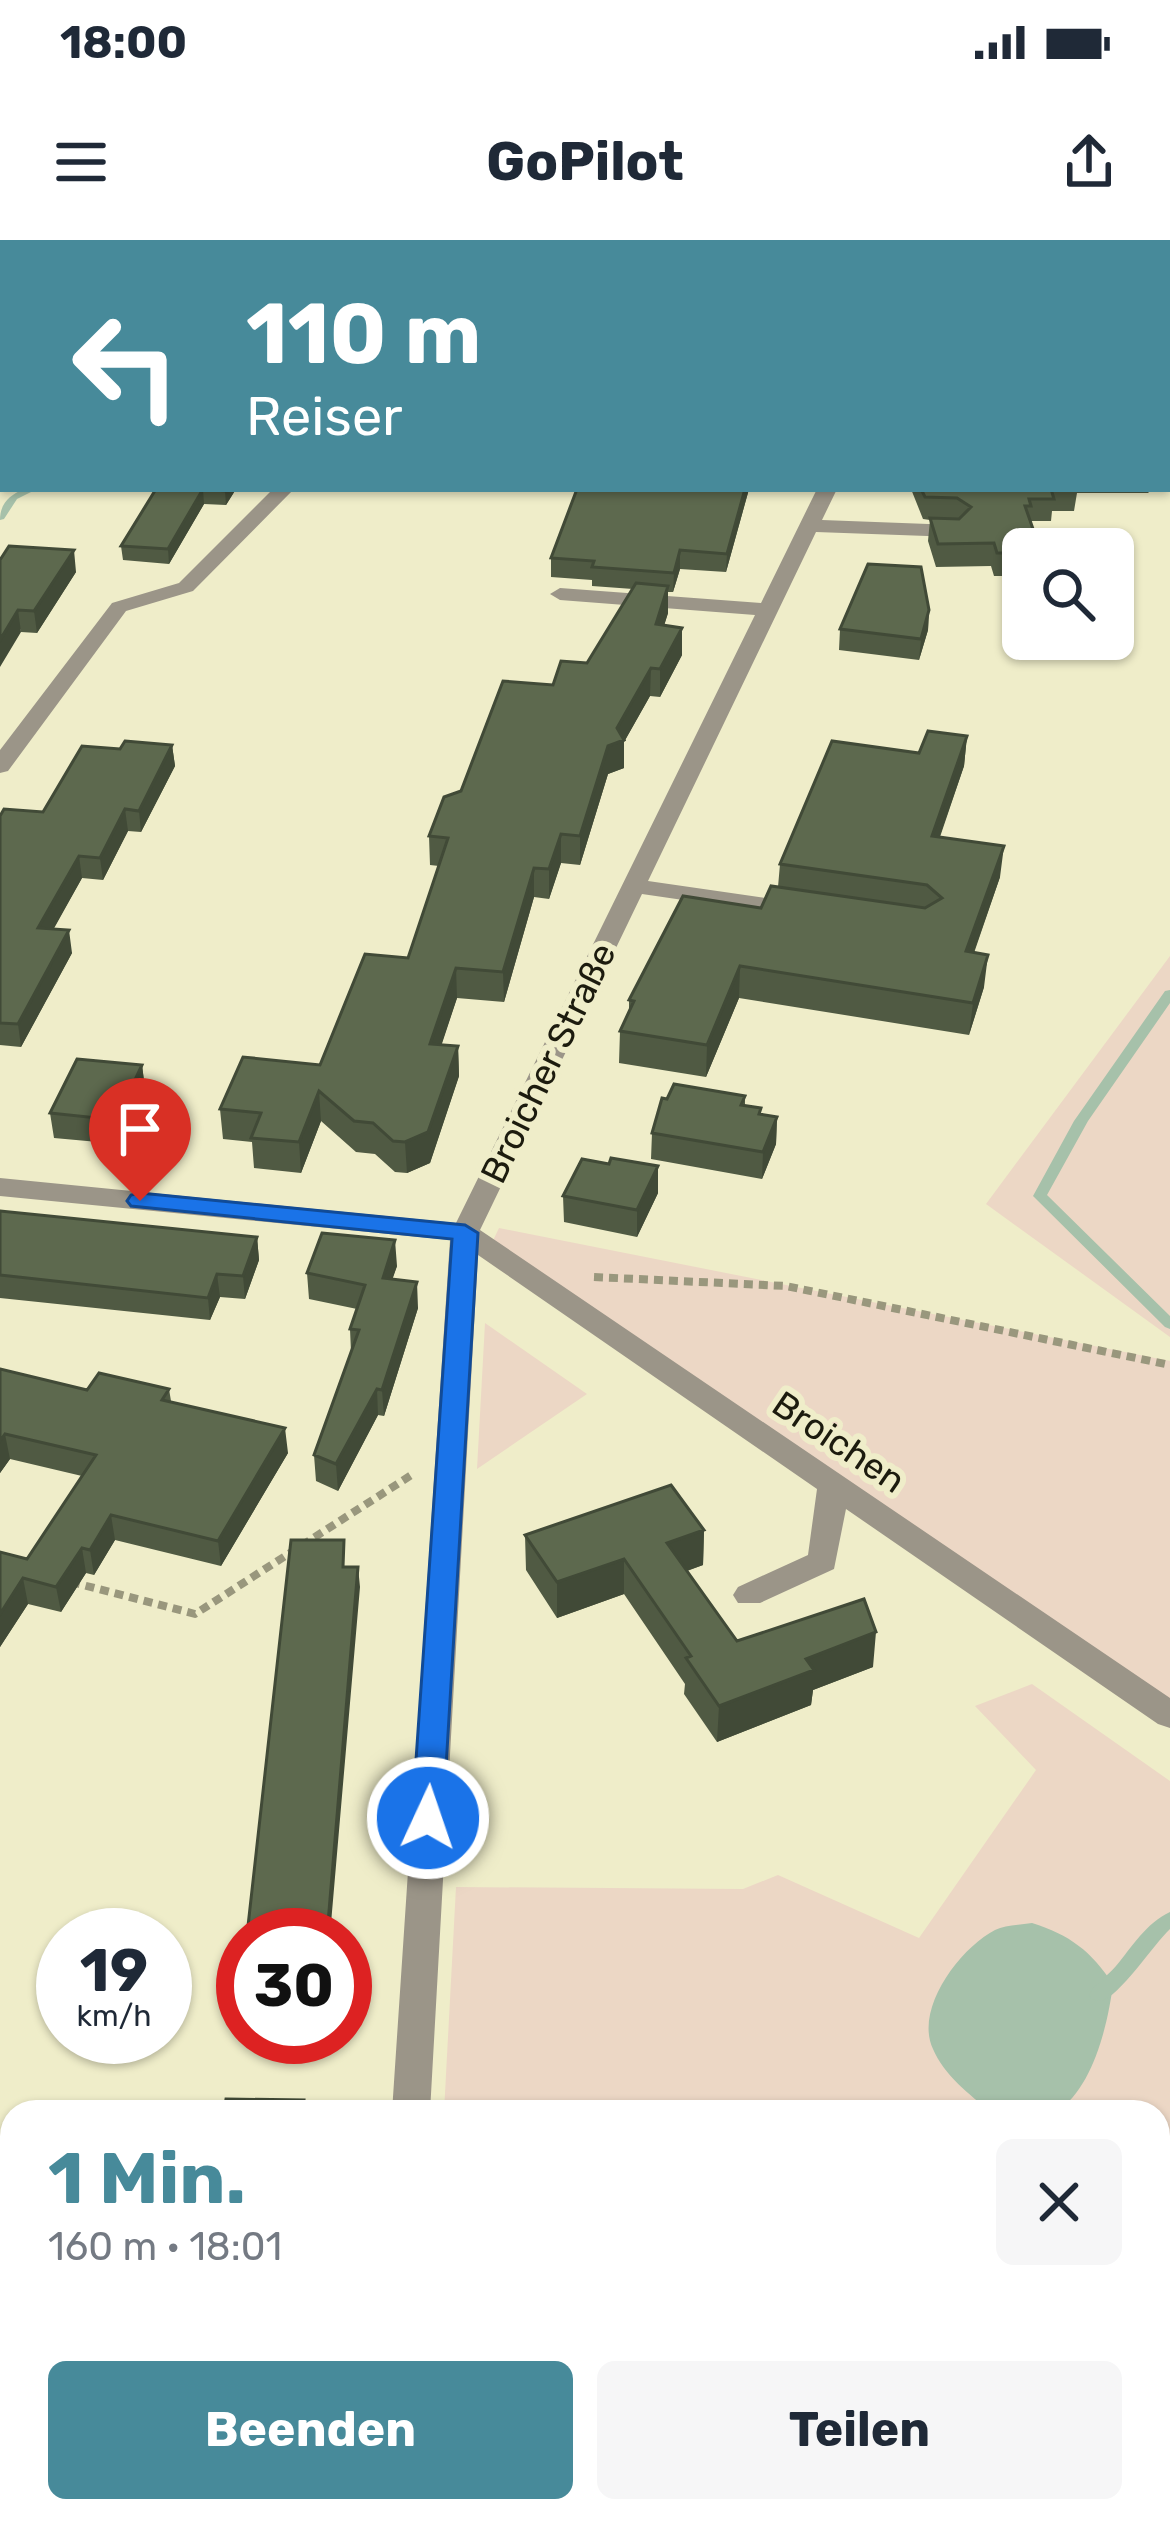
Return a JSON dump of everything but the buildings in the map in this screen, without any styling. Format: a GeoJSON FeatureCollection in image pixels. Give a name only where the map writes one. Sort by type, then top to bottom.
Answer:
{"type":"FeatureCollection","features":[{"type":"Feature","properties":{"kind":"street"},"geometry":{"type":"LineString","coordinates":[[0,766],[119,607],[185,586],[281,492]]}},
{"type":"Feature","properties":{"kind":"street","name":"Broicher Straße"},"geometry":{"type":"LineString","coordinates":[[412,2100],[465,1233],[826,492]]}},
{"type":"Feature","properties":{"kind":"street"},"geometry":{"type":"LineString","coordinates":[[809,526],[955,531]]}},
{"type":"Feature","properties":{"kind":"street"},"geometry":{"type":"LineString","coordinates":[[560,594],[768,610]]}},
{"type":"Feature","properties":{"kind":"street"},"geometry":{"type":"LineString","coordinates":[[634,886],[834,915]]}},
{"type":"Feature","properties":{"kind":"street"},"geometry":{"type":"LineString","coordinates":[[0,1187],[465,1233]]}},
{"type":"Feature","properties":{"kind":"street","name":"Broichen"},"geometry":{"type":"LineString","coordinates":[[465,1233],[1170,1715]]}},
{"type":"Feature","properties":{"kind":"street"},"geometry":{"type":"LineString","coordinates":[[749,1595],[824,1561],[833,1484]]}},
{"type":"Feature","properties":{"kind":"path"},"geometry":{"type":"LineString","coordinates":[[521,1274],[786,1286],[1170,1365]]}},
{"type":"Feature","properties":{"kind":"path"},"geometry":{"type":"LineString","coordinates":[[65,1581],[195,1614],[448,1451]]}},
{"type":"Feature","properties":{"kind":"shaded area"},"geometry":{"type":"Polygon","coordinates":[[[1170,956],[1170,1337],[986,1204],[1170,956]]]}},
{"type":"Feature","properties":{"kind":"shaded area"},"geometry":{"type":"Polygon","coordinates":[[[499,1228],[1170,1361],[1170,1725],[488,1251],[499,1228]]]}},
{"type":"Feature","properties":{"kind":"shaded area"},"geometry":{"type":"Polygon","coordinates":[[[485,1323],[587,1394],[477,1469],[485,1323]]]}},
{"type":"Feature","properties":{"kind":"shaded area"},"geometry":{"type":"Polygon","coordinates":[[[1032,1684],[1170,1781],[1170,2100],[445,2100],[456,1887],[743,1889],[778,1875],[919,1938],[1036,1770],[975,1706],[1032,1684]]]}},
{"type":"Feature","properties":{"kind":"shaded area"},"geometry":{"type":"Polygon","coordinates":[[[1032,1923],[1058,1933],[1088,1953],[1113,1984],[1096,2054],[1071,2100],[977,2100],[958,2084],[933,2049],[930,2016],[944,1981],[968,1951],[1008,1926],[1032,1923]]]}},
{"type":"Feature","properties":{"kind":"waterway"},"geometry":{"type":"LineString","coordinates":[[0,517],[14,497],[25,492]]}},
{"type":"Feature","properties":{"kind":"waterway"},"geometry":{"type":"LineString","coordinates":[[1170,994],[1081,1121],[1040,1196],[1170,1324]]}},
{"type":"Feature","properties":{"kind":"waterway"},"geometry":{"type":"LineString","coordinates":[[1098,1994],[1170,1919]]}},
{"type":"Feature","properties":{"kind":"route"},"geometry":{"type":"LineString","coordinates":[[140,1201],[465,1233],[428,1818]]}}]}
